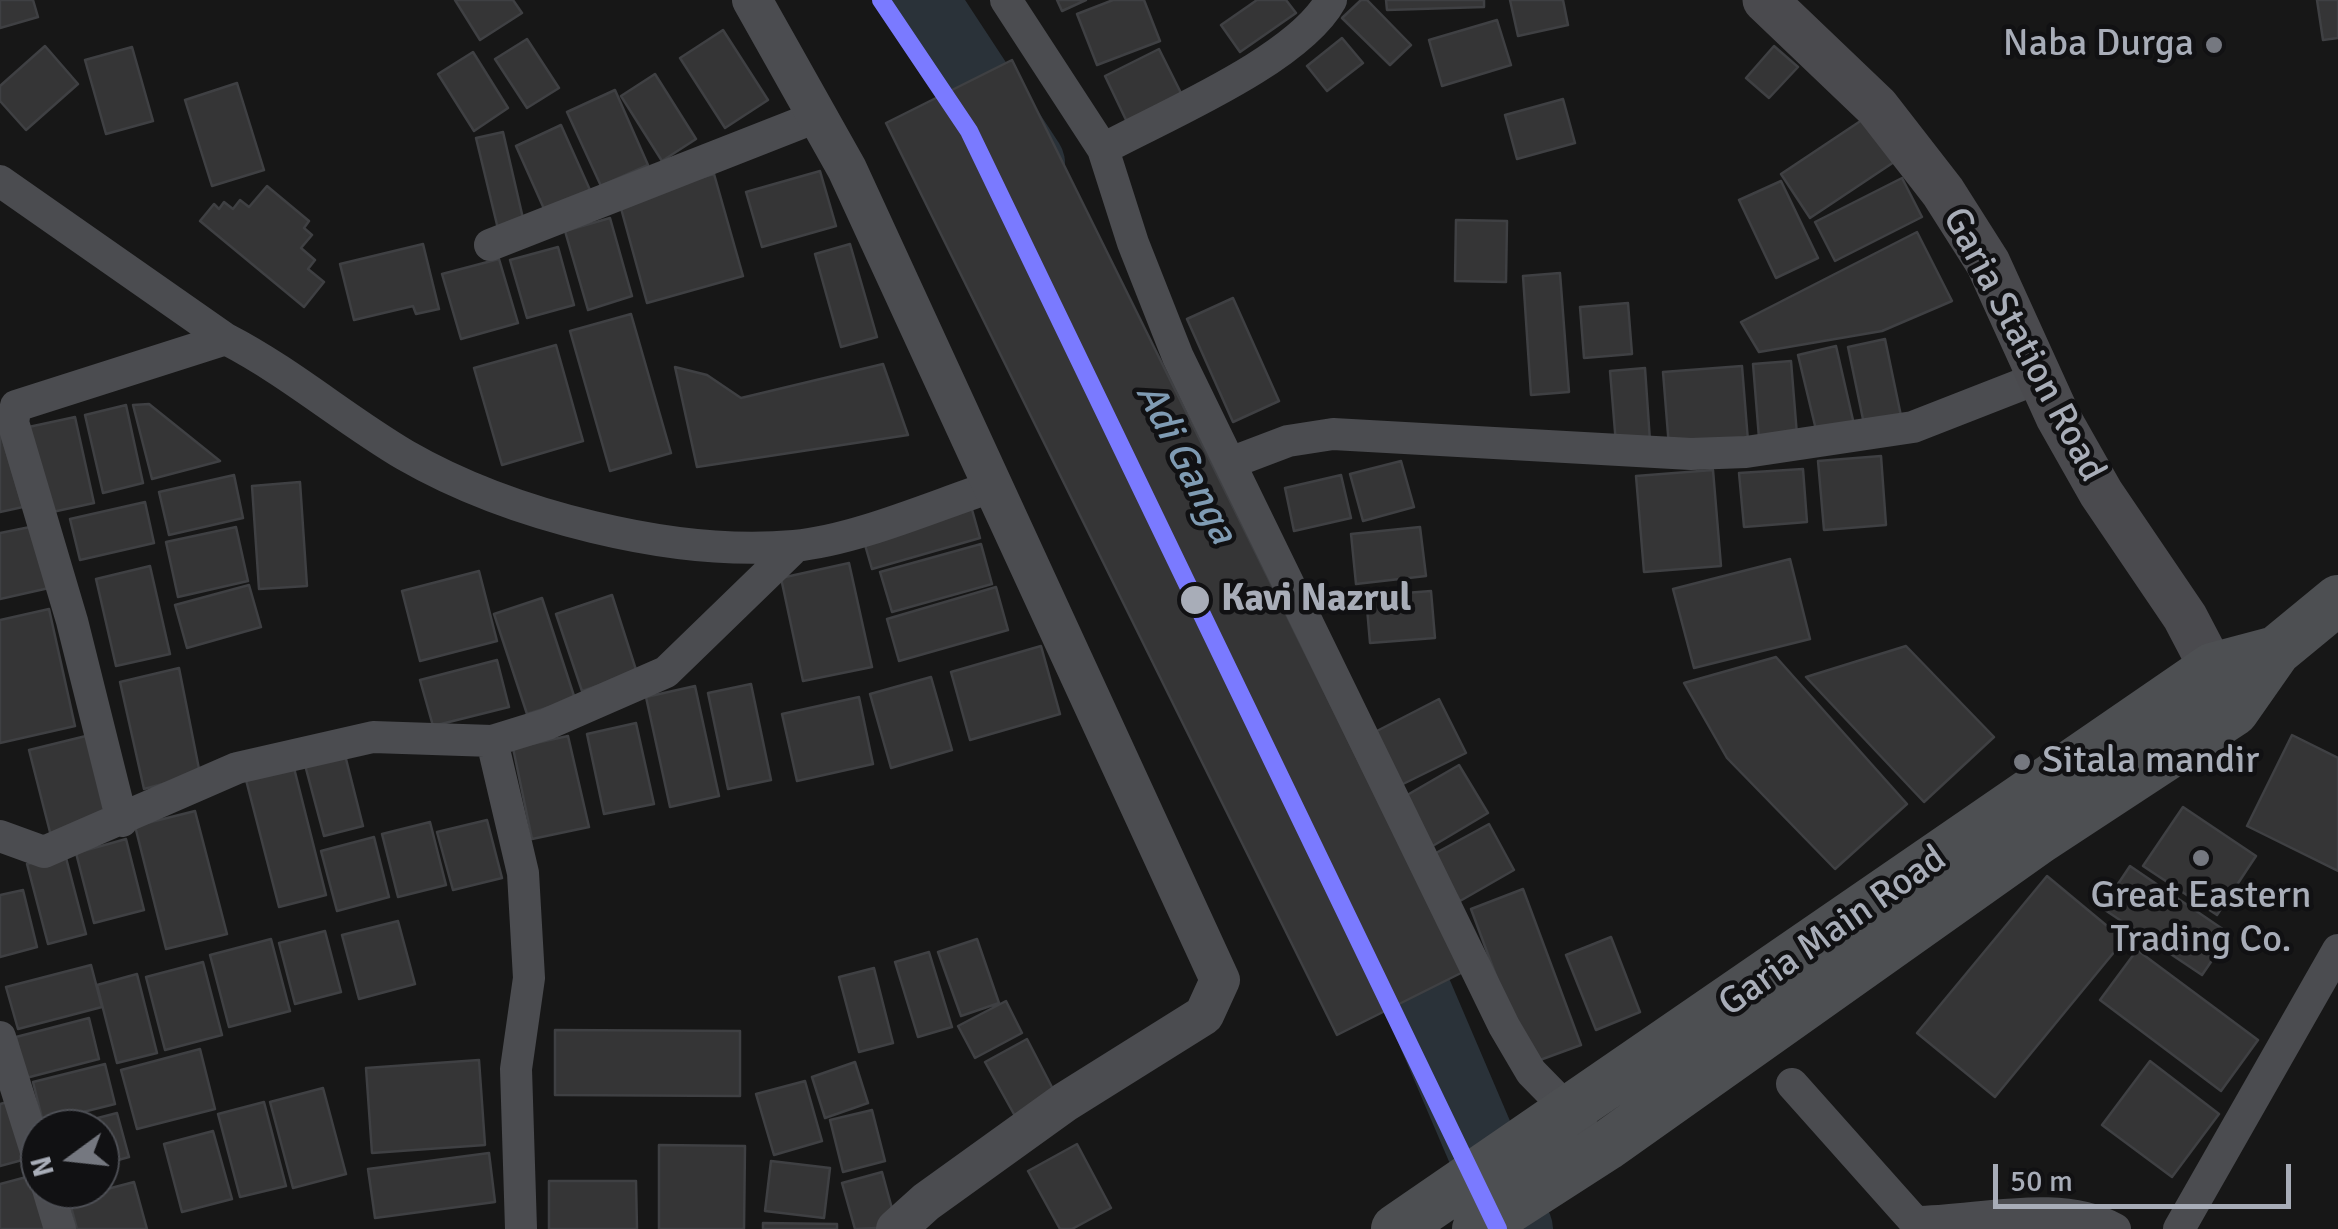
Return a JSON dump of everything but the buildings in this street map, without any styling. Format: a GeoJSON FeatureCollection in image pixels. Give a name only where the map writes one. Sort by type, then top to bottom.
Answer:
{"type":"FeatureCollection","features":[{"type":"Feature","properties":{"kind":"main road","name":"Garia Station Road"},"geometry":{"type":"LineString","coordinates":[[1765,0],[1877,107],[1943,192],[1988,263],[2101,493],[2185,617],[2223,690]]}},
{"type":"Feature","properties":{"kind":"main road","name":"Garia Main Road"},"geometry":{"type":"LineString","coordinates":[[1396,1229],[1588,1130],[2023,850],[2337,603]]}},
{"type":"Feature","properties":{"kind":"main road","name":"Garia Main Road"},"geometry":{"type":"LineString","coordinates":[[1477,1229],[1588,1130]]}},
{"type":"Feature","properties":{"kind":"street"},"geometry":{"type":"LineString","coordinates":[[752,0],[847,168],[990,487],[1220,980],[1204,1015],[1065,1102],[896,1229]]}},
{"type":"Feature","properties":{"kind":"street"},"geometry":{"type":"LineString","coordinates":[[1006,0],[1103,148],[1133,244],[1165,324],[1504,1026],[1532,1072],[1588,1130]]}},
{"type":"Feature","properties":{"kind":"street"},"geometry":{"type":"LineString","coordinates":[[1103,148],[1290,47],[1323,16],[1331,0]]}},
{"type":"Feature","properties":{"kind":"street"},"geometry":{"type":"LineString","coordinates":[[490,245],[816,117]]}},
{"type":"Feature","properties":{"kind":"street"},"geometry":{"type":"LineString","coordinates":[[0,182],[226,339],[263,358],[405,454],[484,494],[608,528],[714,546],[796,546],[990,487]]}},
{"type":"Feature","properties":{"kind":"street"},"geometry":{"type":"LineString","coordinates":[[122,821],[72,621],[13,422],[16,406],[226,339]]}},
{"type":"Feature","properties":{"kind":"street"},"geometry":{"type":"LineString","coordinates":[[1230,463],[1288,442],[1332,434],[1691,454],[1746,452],[1912,427],[2041,377]]}},
{"type":"Feature","properties":{"kind":"street"},"geometry":{"type":"LineString","coordinates":[[3,844],[44,852],[237,768],[373,738],[492,741],[563,718],[666,672],[796,546]]}},
{"type":"Feature","properties":{"kind":"street"},"geometry":{"type":"LineString","coordinates":[[492,741],[523,874],[528,961],[516,1069],[521,1229]]}},
{"type":"Feature","properties":{"kind":"street"},"geometry":{"type":"LineString","coordinates":[[2178,1229],[2338,950]]}},
{"type":"Feature","properties":{"kind":"street"},"geometry":{"type":"LineString","coordinates":[[0,1037],[23,1109]]}},
{"type":"Feature","properties":{"kind":"street"},"geometry":{"type":"LineString","coordinates":[[1792,1084],[1916,1226],[2043,1213],[2102,1222],[2115,1229]]}},
{"type":"Feature","properties":{"kind":"waterway","name":"Adi Ganga"},"geometry":{"type":"LineString","coordinates":[[922,0],[1029,163]]}},
{"type":"Feature","properties":{"kind":"waterway","name":"Adi Ganga"},"geometry":{"type":"LineString","coordinates":[[1379,906],[1517,1229]]}},
{"type":"Feature","properties":{"kind":"transit line"},"geometry":{"type":"LineString","coordinates":[[881,0],[969,131],[1498,1229]]}},
{"type":"Feature","properties":{"kind":"place","name":"Naba Durga"},"geometry":{"type":"Point","coordinates":[2214,45]}},
{"type":"Feature","properties":{"kind":"place","name":"Kavi Nazrul"},"geometry":{"type":"Point","coordinates":[1195,600]}},
{"type":"Feature","properties":{"kind":"place","name":"Sitala mandir"},"geometry":{"type":"Point","coordinates":[2022,762]}},
{"type":"Feature","properties":{"kind":"place","name":"Great Eastern Trading Co."},"geometry":{"type":"Point","coordinates":[2201,858]}}]}
